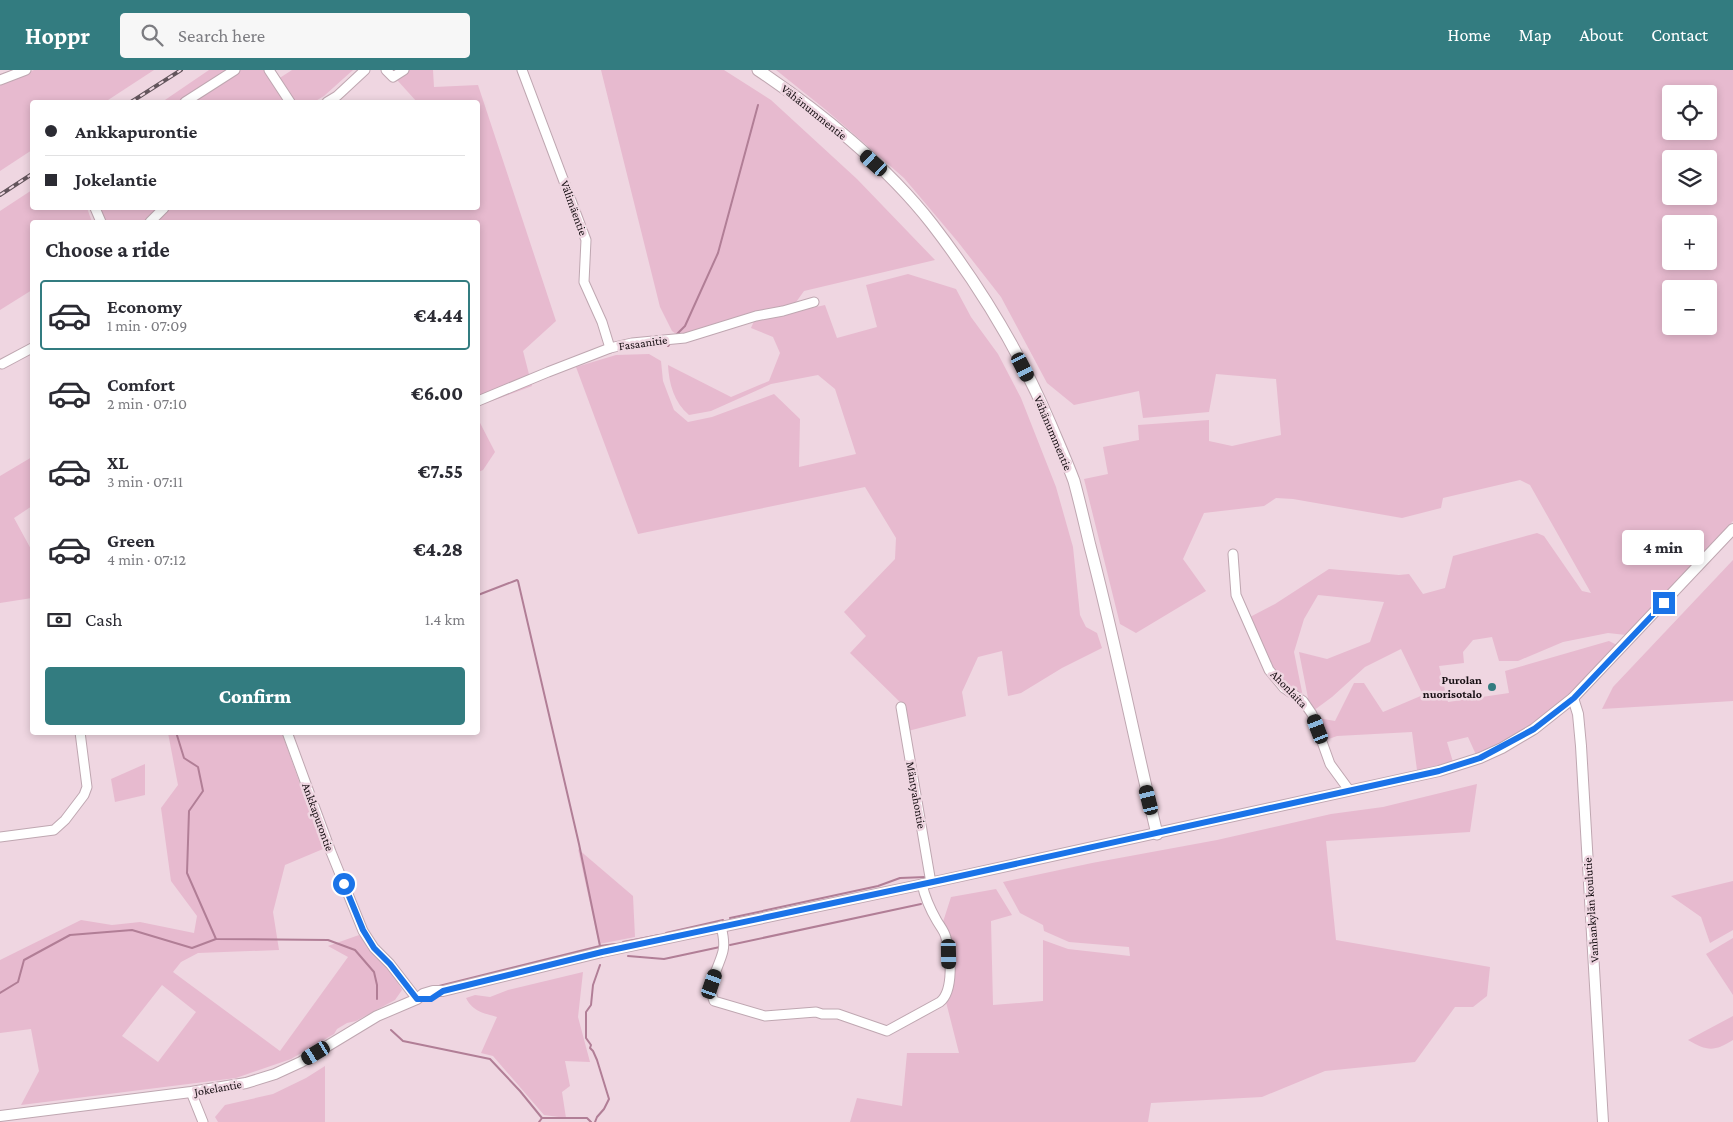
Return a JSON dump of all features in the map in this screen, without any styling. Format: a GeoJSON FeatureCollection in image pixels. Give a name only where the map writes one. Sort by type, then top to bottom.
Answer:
{"type":"FeatureCollection","features":[{"type":"Feature","properties":{"kind":"main road","name":"Vähänummentie"},"geometry":{"type":"LineString","coordinates":[[758,70],[784,87],[839,131],[886,173],[931,223],[981,294],[1023,367],[1039,398],[1073,480],[1110,619],[1156,834]]}},
{"type":"Feature","properties":{"kind":"street"},"geometry":{"type":"LineString","coordinates":[[0,80],[26,70]]}},
{"type":"Feature","properties":{"kind":"street"},"geometry":{"type":"LineString","coordinates":[[189,100],[234,70]]}},
{"type":"Feature","properties":{"kind":"street"},"geometry":{"type":"LineString","coordinates":[[269,70],[289,100]]}},
{"type":"Feature","properties":{"kind":"street"},"geometry":{"type":"LineString","coordinates":[[330,100],[365,70]]}},
{"type":"Feature","properties":{"kind":"street"},"geometry":{"type":"LineString","coordinates":[[386,70],[393,77],[404,70]]}},
{"type":"Feature","properties":{"kind":"street","name":"Välimäentie"},"geometry":{"type":"LineString","coordinates":[[522,70],[586,240],[584,282],[602,322],[610,348]]}},
{"type":"Feature","properties":{"kind":"street"},"geometry":{"type":"LineString","coordinates":[[152,220],[162,210]]}},
{"type":"Feature","properties":{"kind":"street","name":"Fasaanitie"},"geometry":{"type":"LineString","coordinates":[[480,400],[610,348],[632,343],[685,338],[756,316],[783,312],[814,302]]}},
{"type":"Feature","properties":{"kind":"street"},"geometry":{"type":"LineString","coordinates":[[2,364],[30,349]]}},
{"type":"Feature","properties":{"kind":"street","name":"Jokelantie"},"geometry":{"type":"LineString","coordinates":[[0,1116],[246,1083],[275,1074],[301,1062],[377,1016],[417,999],[431,999],[443,991],[593,954],[1156,834],[1439,771],[1480,758],[1534,729],[1574,698],[1733,530]]}},
{"type":"Feature","properties":{"kind":"street","name":"Ahonlaita"},"geometry":{"type":"LineString","coordinates":[[1233,554],[1236,595],[1270,670],[1284,688],[1303,701],[1312,714],[1330,764],[1349,790]]}},
{"type":"Feature","properties":{"kind":"street","name":"Vanhankylän koulutie"},"geometry":{"type":"LineString","coordinates":[[1574,698],[1578,714],[1581,746],[1603,1122]]}},
{"type":"Feature","properties":{"kind":"street","name":"Mäntyahontie"},"geometry":{"type":"LineString","coordinates":[[721,926],[724,950],[712,984],[711,994],[714,1001],[765,1016],[816,1012],[838,1014],[887,1031],[945,998],[949,990],[949,954],[946,937],[928,905],[927,883],[901,707]]}},
{"type":"Feature","properties":{"kind":"street"},"geometry":{"type":"LineString","coordinates":[[0,837],[54,830],[65,820],[84,795],[87,787],[80,735]]}},
{"type":"Feature","properties":{"kind":"street","name":"Ankkapurontie"},"geometry":{"type":"LineString","coordinates":[[288,735],[331,852],[363,930],[374,948],[390,964],[417,999]]}},
{"type":"Feature","properties":{"kind":"street"},"geometry":{"type":"LineString","coordinates":[[190,1092],[203,1122]]}},
{"type":"Feature","properties":{"kind":"shaded area"},"geometry":{"type":"Polygon","coordinates":[[[34,70],[154,70],[108,100],[30,100],[30,151],[0,171],[0,84],[34,70]]]}},
{"type":"Feature","properties":{"kind":"shaded area"},"geometry":{"type":"Polygon","coordinates":[[[209,70],[268,70],[275,81],[292,70],[353,70],[317,100],[165,100],[209,70]]]}},
{"type":"Feature","properties":{"kind":"shaded area"},"geometry":{"type":"Polygon","coordinates":[[[388,70],[433,70],[434,87],[478,85],[556,321],[523,351],[532,386],[480,405],[480,220],[104,220],[100,210],[480,210],[480,100],[415,100],[388,70]]]}},
{"type":"Feature","properties":{"kind":"shaded area"},"geometry":{"type":"Polygon","coordinates":[[[601,70],[724,70],[771,100],[857,179],[935,260],[804,291],[794,305],[679,336],[672,331],[660,307],[601,70]]]}},
{"type":"Feature","properties":{"kind":"shaded area"},"geometry":{"type":"Polygon","coordinates":[[[776,70],[1733,70],[1733,521],[1626,635],[1608,633],[1563,642],[1518,661],[1499,661],[1492,637],[1473,640],[1463,652],[1464,663],[1439,666],[1448,702],[1509,693],[1505,671],[1609,641],[1617,645],[1574,693],[1520,733],[1477,757],[1468,737],[1447,742],[1453,762],[1417,770],[1412,732],[1337,736],[1326,740],[1318,718],[1335,721],[1354,683],[1364,683],[1383,712],[1423,695],[1401,649],[1365,667],[1332,697],[1313,711],[1309,703],[1299,652],[1327,659],[1370,642],[1384,602],[1318,595],[1304,619],[1294,652],[1303,697],[1286,686],[1271,668],[1250,617],[1275,604],[1329,569],[1399,575],[1409,574],[1423,594],[1445,588],[1453,556],[1537,533],[1544,536],[1582,591],[1591,593],[1530,485],[1520,480],[1443,498],[1441,508],[1402,518],[1293,499],[1276,498],[1264,506],[1204,513],[1183,559],[1206,591],[1136,633],[1120,624],[1084,479],[1108,474],[1103,447],[1139,440],[1138,425],[1209,420],[1209,441],[1232,446],[1281,435],[1276,379],[1216,374],[1209,412],[1143,418],[1139,391],[1074,405],[1047,383],[1001,297],[904,178],[826,110],[776,70]]]}},
{"type":"Feature","properties":{"kind":"shaded area"},"geometry":{"type":"Polygon","coordinates":[[[30,191],[30,210],[88,210],[91,220],[30,220],[30,291],[0,310],[0,211],[30,191]]]}},
{"type":"Feature","properties":{"kind":"shaded area"},"geometry":{"type":"Polygon","coordinates":[[[908,274],[956,289],[971,317],[998,354],[1021,398],[1056,487],[1073,547],[1080,615],[1086,627],[1097,633],[1102,648],[1062,668],[1021,693],[1008,696],[1002,651],[978,657],[962,692],[966,716],[908,731],[904,706],[850,653],[866,636],[844,612],[895,559],[896,538],[865,487],[638,534],[576,367],[616,355],[649,354],[661,361],[663,381],[674,410],[688,422],[712,417],[774,394],[800,419],[799,467],[856,454],[835,389],[818,375],[771,384],[711,411],[689,415],[673,392],[668,365],[731,397],[769,381],[780,353],[773,337],[751,328],[754,321],[825,305],[837,338],[877,327],[866,285],[908,274]]]}},
{"type":"Feature","properties":{"kind":"shaded area"},"geometry":{"type":"Polygon","coordinates":[[[480,423],[495,452],[483,470],[480,471],[480,423]]]}},
{"type":"Feature","properties":{"kind":"shaded area"},"geometry":{"type":"Polygon","coordinates":[[[30,458],[30,507],[14,518],[30,547],[30,598],[0,603],[0,476],[30,458]]]}},
{"type":"Feature","properties":{"kind":"shaded area"},"geometry":{"type":"Polygon","coordinates":[[[1733,560],[1733,701],[1602,709],[1613,687],[1733,560]]]}},
{"type":"Feature","properties":{"kind":"shaded area"},"geometry":{"type":"Polygon","coordinates":[[[168,735],[283,735],[323,849],[285,865],[273,912],[279,950],[198,953],[181,962],[173,972],[280,1051],[348,957],[328,946],[359,935],[393,974],[402,990],[395,1000],[356,1021],[347,1023],[337,1029],[334,1034],[291,1059],[236,1078],[21,1105],[39,1071],[31,1029],[0,1033],[0,960],[81,920],[112,925],[140,922],[194,933],[197,916],[171,881],[161,808],[178,785],[168,735]],[[162,985],[122,1036],[158,1062],[196,1012],[162,985]]]}},
{"type":"Feature","properties":{"kind":"shaded area"},"geometry":{"type":"Polygon","coordinates":[[[145,764],[145,795],[115,802],[111,779],[145,764]]]}},
{"type":"Feature","properties":{"kind":"shaded area"},"geometry":{"type":"Polygon","coordinates":[[[1477,784],[1470,832],[1326,841],[1336,940],[1490,967],[1487,996],[1473,1007],[1455,1007],[1415,1062],[1325,1071],[1262,1097],[1151,1103],[1148,1122],[850,1122],[857,1098],[902,1106],[907,1053],[959,1053],[945,998],[946,937],[943,922],[951,897],[996,889],[1012,915],[991,921],[993,1005],[1043,1001],[1043,940],[1068,949],[1130,956],[1129,947],[1069,942],[1044,931],[1043,925],[1020,913],[1003,882],[1092,863],[1217,840],[1331,814],[1383,807],[1477,784]]]}},
{"type":"Feature","properties":{"kind":"shaded area"},"geometry":{"type":"Polygon","coordinates":[[[578,849],[633,896],[635,937],[599,944],[578,849]]]}},
{"type":"Feature","properties":{"kind":"shaded area"},"geometry":{"type":"Polygon","coordinates":[[[1733,881],[1733,930],[1710,943],[1701,917],[1671,896],[1733,881]]]}},
{"type":"Feature","properties":{"kind":"shaded area"},"geometry":{"type":"Polygon","coordinates":[[[1733,938],[1733,995],[1706,954],[1733,938]]]}},
{"type":"Feature","properties":{"kind":"shaded area"},"geometry":{"type":"Polygon","coordinates":[[[583,972],[578,1017],[590,1062],[565,1061],[570,1086],[562,1092],[566,1118],[544,1115],[493,1056],[481,1053],[497,1017],[475,1009],[466,998],[475,995],[490,997],[508,990],[583,972]]]}},
{"type":"Feature","properties":{"kind":"shaded area"},"geometry":{"type":"Polygon","coordinates":[[[1733,1016],[1733,1040],[1721,1047],[1710,1049],[1688,1040],[1733,1016]]]}},
{"type":"Feature","properties":{"kind":"shaded area"},"geometry":{"type":"Polygon","coordinates":[[[325,1066],[325,1122],[218,1122],[215,1117],[225,1105],[273,1094],[306,1078],[325,1066]]]}},
{"type":"Feature","properties":{"kind":"waterway"},"geometry":{"type":"LineString","coordinates":[[677,334],[685,326],[718,253],[758,105]]}},
{"type":"Feature","properties":{"kind":"waterway"},"geometry":{"type":"LineString","coordinates":[[435,987],[600,946],[579,844],[518,581],[480,594]]}},
{"type":"Feature","properties":{"kind":"waterway"},"geometry":{"type":"LineString","coordinates":[[177,735],[184,758],[198,767],[203,791],[189,811],[187,873],[216,939],[328,940],[355,950],[374,972],[377,985],[377,999]]}},
{"type":"Feature","properties":{"kind":"waterway"},"geometry":{"type":"LineString","coordinates":[[730,918],[878,886],[900,878],[926,877]]}},
{"type":"Feature","properties":{"kind":"waterway"},"geometry":{"type":"LineString","coordinates":[[730,945],[921,904]]}},
{"type":"Feature","properties":{"kind":"waterway"},"geometry":{"type":"LineString","coordinates":[[666,933],[723,920]]}},
{"type":"Feature","properties":{"kind":"waterway"},"geometry":{"type":"LineString","coordinates":[[0,993],[18,982],[24,960],[70,935],[132,930],[192,948],[216,939]]}},
{"type":"Feature","properties":{"kind":"waterway"},"geometry":{"type":"LineString","coordinates":[[623,942],[659,935]]}},
{"type":"Feature","properties":{"kind":"waterway"},"geometry":{"type":"LineString","coordinates":[[600,946],[615,944]]}},
{"type":"Feature","properties":{"kind":"waterway"},"geometry":{"type":"LineString","coordinates":[[628,956],[664,959],[720,947]]}},
{"type":"Feature","properties":{"kind":"waterway"},"geometry":{"type":"LineString","coordinates":[[595,1122],[609,1099],[597,1060],[586,1038],[586,1012],[591,1005],[593,985],[600,965]]}},
{"type":"Feature","properties":{"kind":"waterway"},"geometry":{"type":"LineString","coordinates":[[391,1030],[403,1041],[490,1059],[542,1118]]}},
{"type":"Feature","properties":{"kind":"waterway"},"geometry":{"type":"LineString","coordinates":[[539,1122],[542,1118],[587,1118],[591,1122]]}},
{"type":"Feature","properties":{"kind":"railway"},"geometry":{"type":"LineString","coordinates":[[134,100],[181,70]]}},
{"type":"Feature","properties":{"kind":"railway"},"geometry":{"type":"LineString","coordinates":[[0,195],[30,175]]}},
{"type":"Feature","properties":{"kind":"place","name":"Purolan nuorisotalo"},"geometry":{"type":"Point","coordinates":[1492,687]}},
{"type":"Feature","properties":{"kind":"route"},"geometry":{"type":"LineString","coordinates":[[344,884],[363,930],[374,948],[390,964],[417,999],[431,999],[443,991],[540,966],[1156,834],[1439,771],[1480,758],[1502,748],[1534,729],[1574,698],[1664,603]]}}]}
